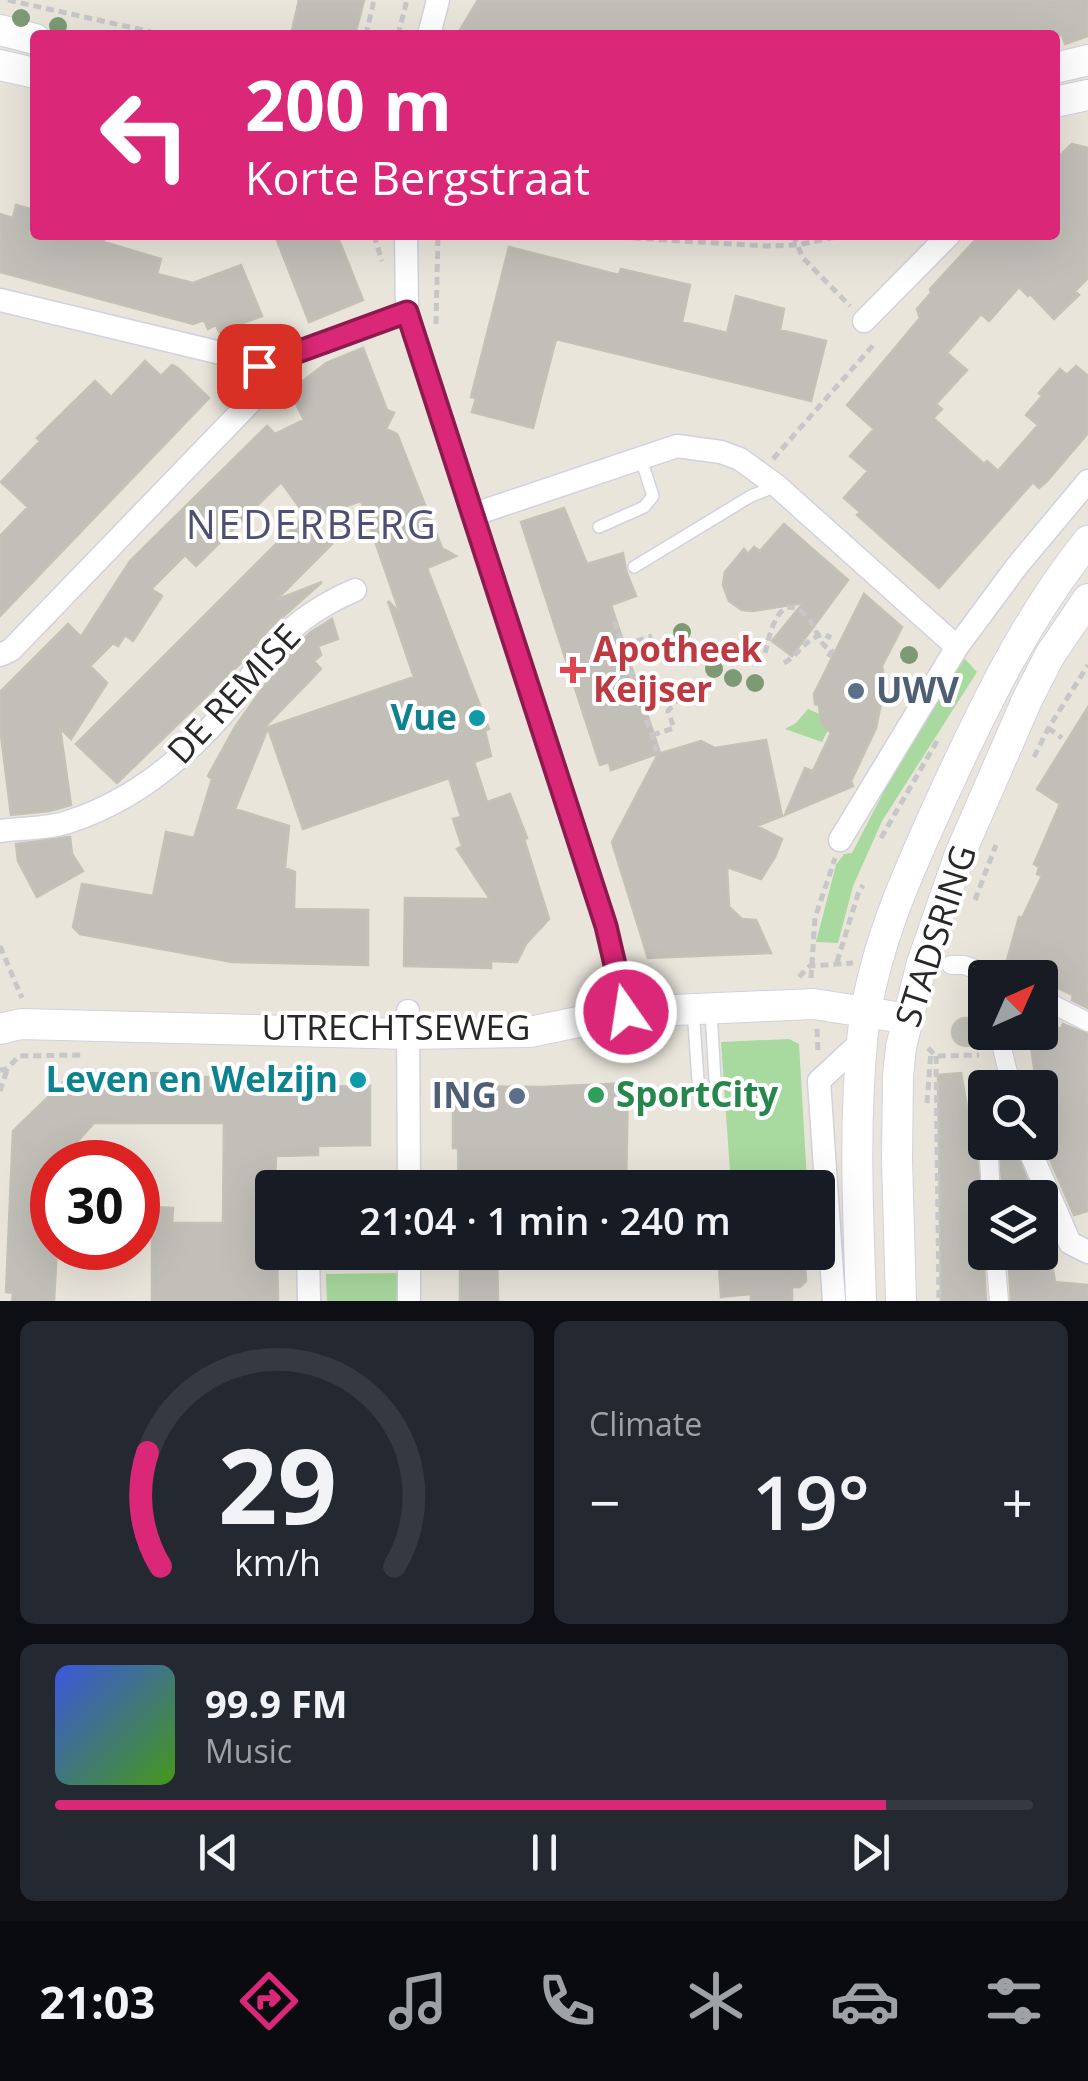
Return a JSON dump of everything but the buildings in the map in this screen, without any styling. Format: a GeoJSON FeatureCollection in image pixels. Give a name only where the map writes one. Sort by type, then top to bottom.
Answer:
{"type":"FeatureCollection","features":[{"type":"Feature","properties":{"kind":"main road"},"geometry":{"type":"LineString","coordinates":[[0,30],[30,38]]}},
{"type":"Feature","properties":{"kind":"main road"},"geometry":{"type":"LineString","coordinates":[[1060,67],[1088,60]]}},
{"type":"Feature","properties":{"kind":"main road"},"geometry":{"type":"LineString","coordinates":[[0,65],[30,72]]}},
{"type":"Feature","properties":{"kind":"main road"},"geometry":{"type":"LineString","coordinates":[[1060,101],[1088,94]]}},
{"type":"Feature","properties":{"kind":"main road","name":"STADSRING"},"geometry":{"type":"LineString","coordinates":[[860,1301],[857,1176],[862,1041],[877,963],[896,898],[993,686],[1066,568],[1088,541]]}},
{"type":"Feature","properties":{"kind":"main road","name":"STADSRING"},"geometry":{"type":"LineString","coordinates":[[902,1301],[898,1076],[922,963],[960,854],[1027,700],[1050,654],[1088,600]]}},
{"type":"Feature","properties":{"kind":"main road","name":"UTRECHTSEWEG"},"geometry":{"type":"LineString","coordinates":[[0,1028],[21,1024],[408,1022],[530,1032],[626,1012],[814,1004],[909,1019]]}},
{"type":"Feature","properties":{"kind":"street"},"geometry":{"type":"LineString","coordinates":[[430,30],[438,0]]}},
{"type":"Feature","properties":{"kind":"street"},"geometry":{"type":"LineString","coordinates":[[406,240],[407,312],[606,926],[626,1012]]}},
{"type":"Feature","properties":{"kind":"street"},"geometry":{"type":"LineString","coordinates":[[864,321],[937,240]]}},
{"type":"Feature","properties":{"kind":"street"},"geometry":{"type":"LineString","coordinates":[[0,300],[254,361],[264,377],[261,391],[11,650],[0,655]]}},
{"type":"Feature","properties":{"kind":"street"},"geometry":{"type":"LineString","coordinates":[[259,366],[407,312]]}},
{"type":"Feature","properties":{"kind":"street"},"geometry":{"type":"LineString","coordinates":[[472,515],[677,446],[701,447],[740,459],[769,479],[957,647]]}},
{"type":"Feature","properties":{"kind":"street"},"geometry":{"type":"LineString","coordinates":[[840,840],[957,647],[1017,566],[1088,481]]}},
{"type":"Feature","properties":{"kind":"street","name":"DE REMISE"},"geometry":{"type":"LineString","coordinates":[[0,831],[66,823],[125,798],[180,757],[215,722],[260,662],[295,624],[322,605],[355,590]]}},
{"type":"Feature","properties":{"kind":"street"},"geometry":{"type":"LineString","coordinates":[[951,965],[968,966]]}},
{"type":"Feature","properties":{"kind":"street"},"geometry":{"type":"LineString","coordinates":[[1058,1007],[1088,1022]]}},
{"type":"Feature","properties":{"kind":"street"},"geometry":{"type":"LineString","coordinates":[[408,1022],[409,1170]]}},
{"type":"Feature","properties":{"kind":"street","name":"STADSRING"},"geometry":{"type":"LineString","coordinates":[[819,1081],[862,1041]]}},
{"type":"Feature","properties":{"kind":"street"},"geometry":{"type":"LineString","coordinates":[[819,1081],[834,1301]]}},
{"type":"Feature","properties":{"kind":"street"},"geometry":{"type":"LineString","coordinates":[[1035,1160],[1070,1243],[1088,1252]]}},
{"type":"Feature","properties":{"kind":"street"},"geometry":{"type":"LineString","coordinates":[[308,1270],[309,1301]]}},
{"type":"Feature","properties":{"kind":"street"},"geometry":{"type":"LineString","coordinates":[[409,1270],[409,1301]]}},
{"type":"Feature","properties":{"kind":"street"},"geometry":{"type":"LineString","coordinates":[[996,1270],[998,1301]]}},
{"type":"Feature","properties":{"kind":"lane"},"geometry":{"type":"LineString","coordinates":[[599,527],[644,506],[653,496],[642,459]]}},
{"type":"Feature","properties":{"kind":"lane"},"geometry":{"type":"LineString","coordinates":[[634,567],[751,496],[769,479]]}},
{"type":"Feature","properties":{"kind":"lane"},"geometry":{"type":"LineString","coordinates":[[702,1008],[715,1080]]}},
{"type":"Feature","properties":{"kind":"lane"},"geometry":{"type":"LineString","coordinates":[[698,1080],[702,1008]]}},
{"type":"Feature","properties":{"kind":"path"},"geometry":{"type":"LineString","coordinates":[[8,0],[143,30]]}},
{"type":"Feature","properties":{"kind":"path"},"geometry":{"type":"LineString","coordinates":[[367,30],[374,0]]}},
{"type":"Feature","properties":{"kind":"path"},"geometry":{"type":"LineString","coordinates":[[399,30],[408,0]]}},
{"type":"Feature","properties":{"kind":"path"},"geometry":{"type":"LineString","coordinates":[[436,336],[438,240]]}},
{"type":"Feature","properties":{"kind":"path"},"geometry":{"type":"LineString","coordinates":[[653,240],[797,246],[824,240]]}},
{"type":"Feature","properties":{"kind":"path"},"geometry":{"type":"LineString","coordinates":[[769,479],[880,338],[803,258],[795,240]]}},
{"type":"Feature","properties":{"kind":"path"},"geometry":{"type":"LineString","coordinates":[[766,654],[772,625],[782,610],[791,608],[804,614],[822,645],[832,651],[827,659]]}},
{"type":"Feature","properties":{"kind":"path"},"geometry":{"type":"LineString","coordinates":[[614,621],[658,752]]}},
{"type":"Feature","properties":{"kind":"path"},"geometry":{"type":"LineString","coordinates":[[784,663],[808,639],[824,634],[831,638]]}},
{"type":"Feature","properties":{"kind":"path"},"geometry":{"type":"LineString","coordinates":[[624,645],[652,636]]}},
{"type":"Feature","properties":{"kind":"path"},"geometry":{"type":"LineString","coordinates":[[1033,760],[1088,665]]}},
{"type":"Feature","properties":{"kind":"path"},"geometry":{"type":"LineString","coordinates":[[652,734],[674,728],[668,711],[684,693]]}},
{"type":"Feature","properties":{"kind":"path"},"geometry":{"type":"LineString","coordinates":[[1040,724],[1062,738]]}},
{"type":"Feature","properties":{"kind":"path"},"geometry":{"type":"LineString","coordinates":[[881,838],[940,735]]}},
{"type":"Feature","properties":{"kind":"path"},"geometry":{"type":"LineString","coordinates":[[819,1081],[810,966],[815,918],[840,840]]}},
{"type":"Feature","properties":{"kind":"path"},"geometry":{"type":"LineString","coordinates":[[971,912],[997,842]]}},
{"type":"Feature","properties":{"kind":"path"},"geometry":{"type":"LineString","coordinates":[[838,962],[864,884]]}},
{"type":"Feature","properties":{"kind":"path"},"geometry":{"type":"LineString","coordinates":[[931,1048],[936,1056],[939,1301]]}},
{"type":"Feature","properties":{"kind":"path"},"geometry":{"type":"LineString","coordinates":[[936,1056],[978,1055]]}},
{"type":"Feature","properties":{"kind":"path"},"geometry":{"type":"LineString","coordinates":[[0,1090],[7,1069]]}},
{"type":"Feature","properties":{"kind":"green space"},"geometry":{"type":"Polygon","coordinates":[[[964,658],[977,672],[882,821],[853,886],[838,943],[816,942],[836,865],[844,854],[852,853],[905,751],[964,658]]]}},
{"type":"Feature","properties":{"kind":"green space"},"geometry":{"type":"Polygon","coordinates":[[[808,709],[833,720],[822,742],[785,729],[808,709]]]}},
{"type":"Feature","properties":{"kind":"green space"},"geometry":{"type":"Polygon","coordinates":[[[789,1039],[799,1044],[806,1170],[730,1170],[721,1042],[789,1039]]]}},
{"type":"Feature","properties":{"kind":"green space"},"geometry":{"type":"Polygon","coordinates":[[[397,1273],[398,1301],[327,1301],[326,1274],[397,1273]]]}},
{"type":"Feature","properties":{"kind":"place","name":"Apotheek Keijser"},"geometry":{"type":"Point","coordinates":[573,670]}},
{"type":"Feature","properties":{"kind":"place","name":"UWV"},"geometry":{"type":"Point","coordinates":[856,691]}},
{"type":"Feature","properties":{"kind":"place","name":"Vue"},"geometry":{"type":"Point","coordinates":[477,718]}},
{"type":"Feature","properties":{"kind":"place","name":"Leven en Welzijn"},"geometry":{"type":"Point","coordinates":[358,1080]}},
{"type":"Feature","properties":{"kind":"place","name":"SportCity"},"geometry":{"type":"Point","coordinates":[596,1095]}},
{"type":"Feature","properties":{"kind":"place","name":"ING"},"geometry":{"type":"Point","coordinates":[517,1096]}},
{"type":"Feature","properties":{"kind":"district","name":"NEDERBERG"},"geometry":{"type":"Point","coordinates":[312,525]}},
{"type":"Feature","properties":{"kind":"route"},"geometry":{"type":"LineString","coordinates":[[259,366],[407,312],[606,926],[626,1012]]}}]}
